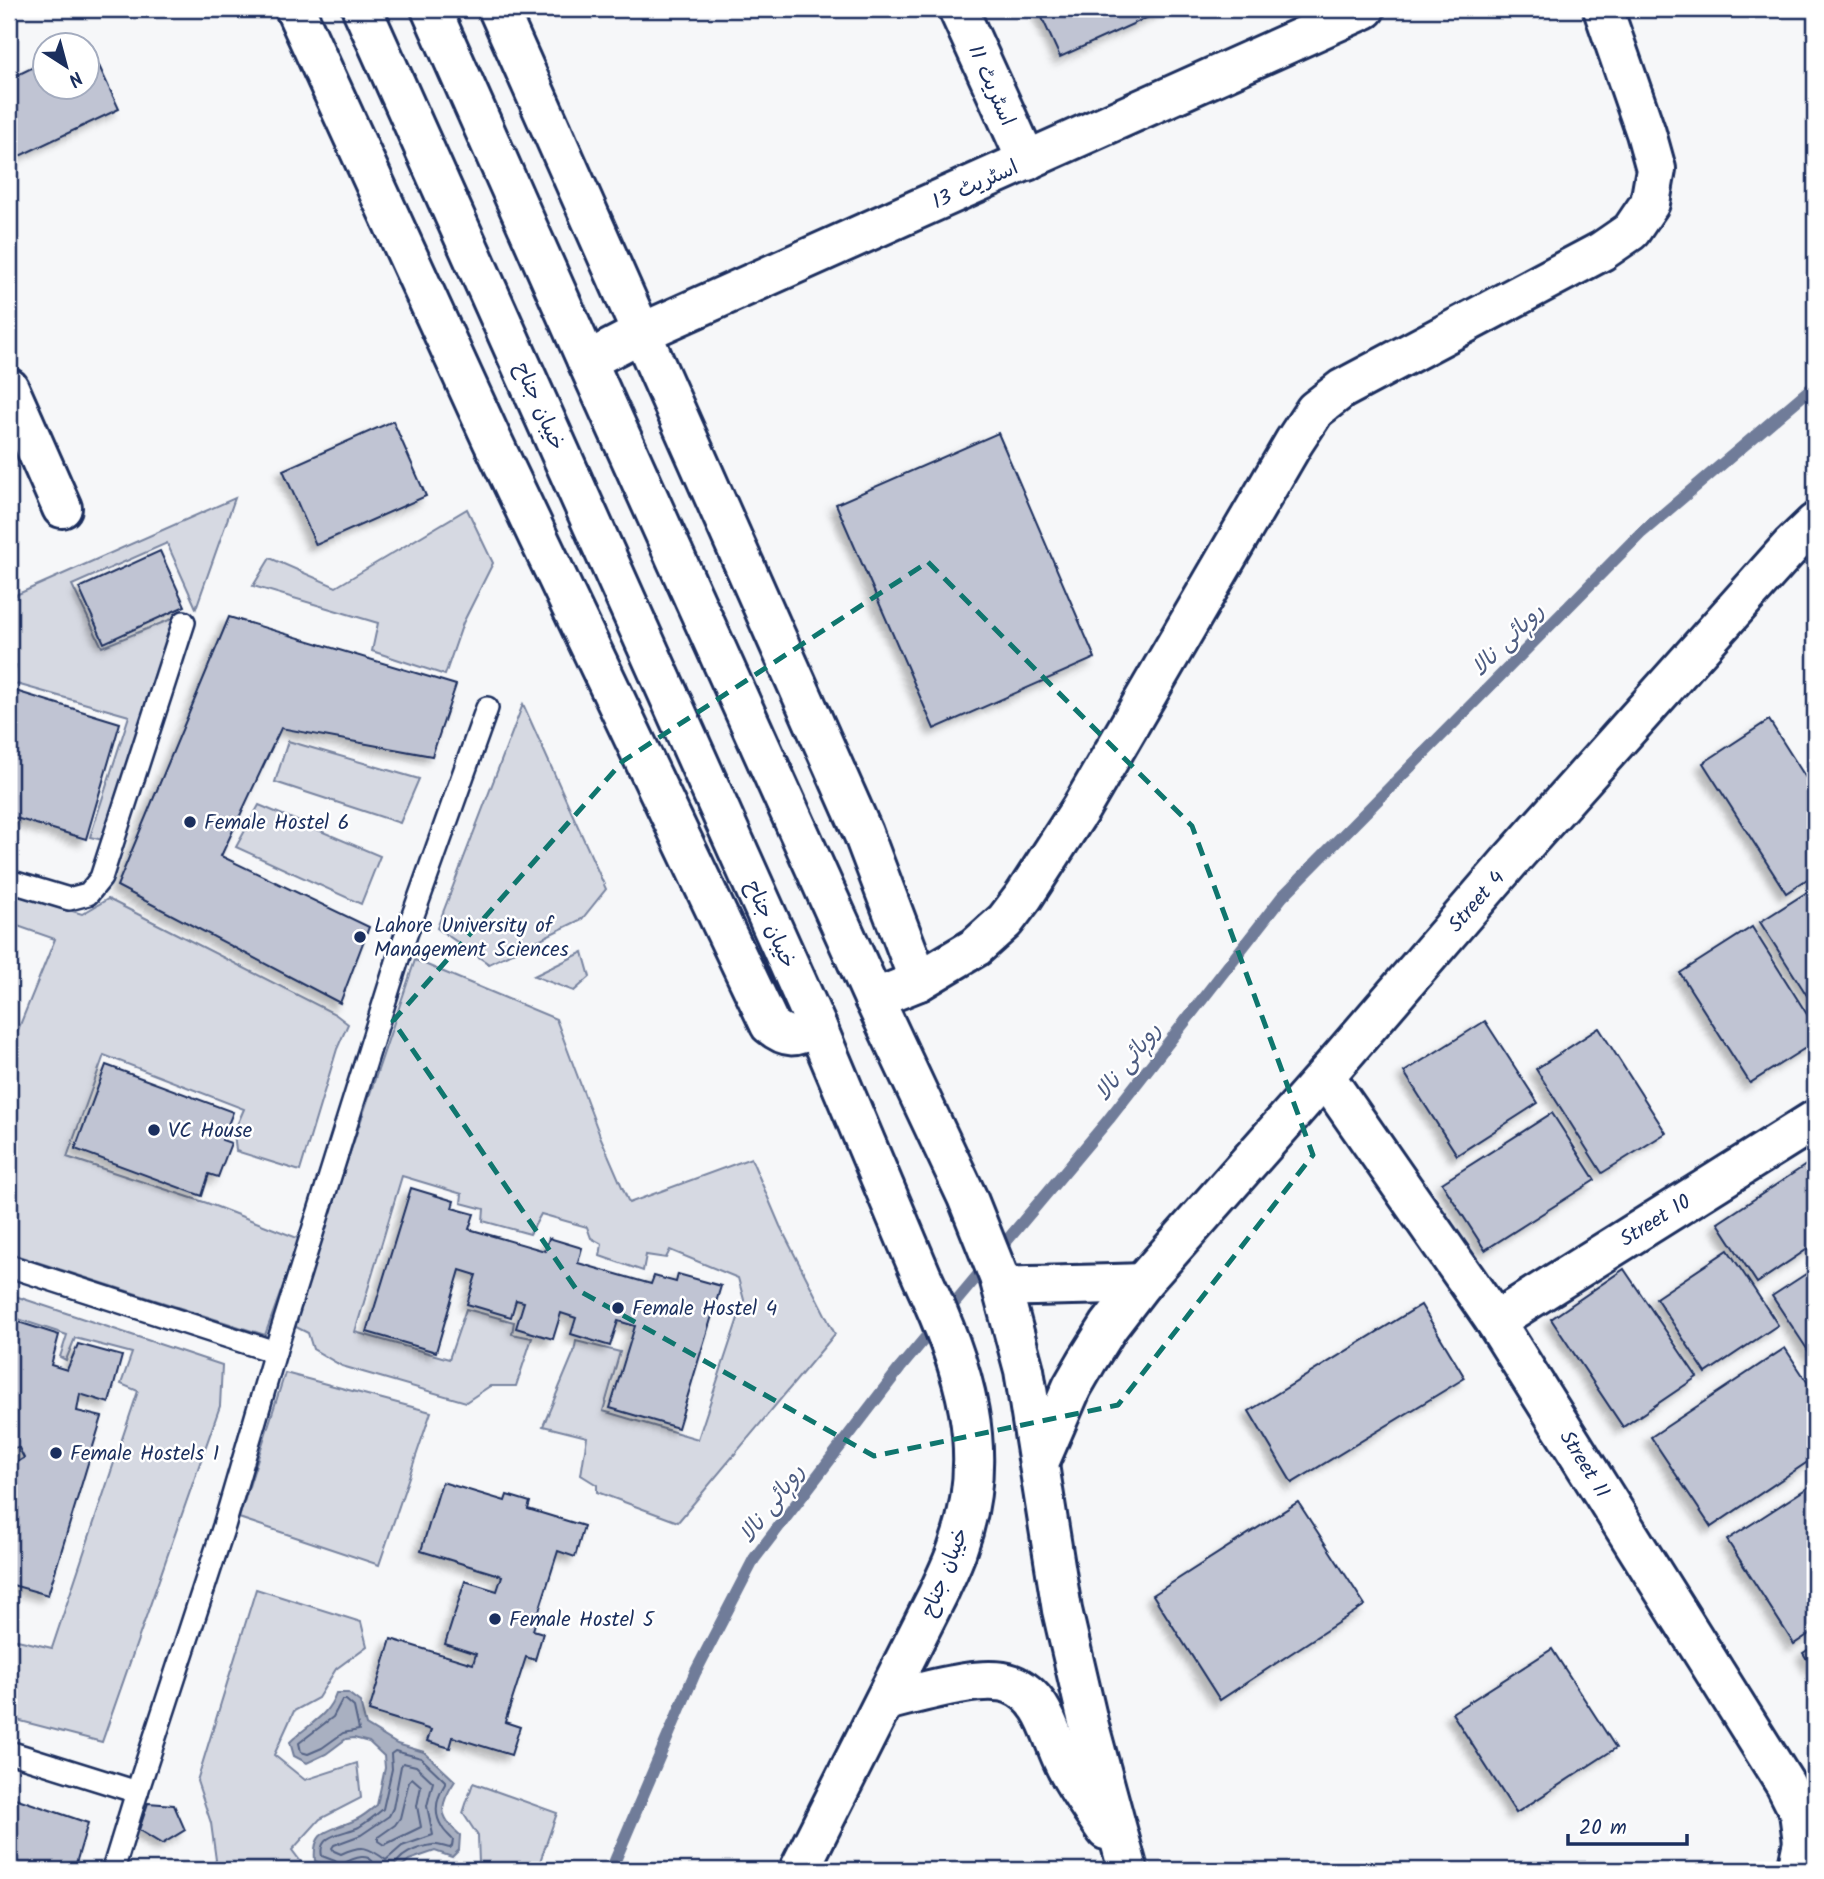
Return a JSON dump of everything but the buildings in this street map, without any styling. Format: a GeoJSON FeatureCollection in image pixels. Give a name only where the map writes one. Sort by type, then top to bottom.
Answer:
{"type":"FeatureCollection","features":[{"type":"Feature","properties":{"kind":"street"},"geometry":{"type":"LineString","coordinates":[[295,9],[492,440],[770,1025],[780,1034],[794,1036],[817,1027]]}},
{"type":"Feature","properties":{"kind":"street","name":"خیبان جناح"},"geometry":{"type":"LineString","coordinates":[[362,9],[817,1027],[941,1317],[957,1361],[971,1419],[974,1461],[971,1496],[958,1550],[807,1864]]}},
{"type":"Feature","properties":{"kind":"street"},"geometry":{"type":"LineString","coordinates":[[431,9],[874,999],[967,1197],[1001,1282],[1024,1370],[1062,1610],[1127,1865]]}},
{"type":"Feature","properties":{"kind":"street"},"geometry":{"type":"LineString","coordinates":[[498,9],[863,833],[919,981]]}},
{"type":"Feature","properties":{"kind":"street","name":"اسٹریٹ 11"},"geometry":{"type":"LineString","coordinates":[[958,9],[1027,161]]}},
{"type":"Feature","properties":{"kind":"street","name":"اسٹریٹ 13"},"geometry":{"type":"LineString","coordinates":[[587,361],[641,333],[1365,9]]}},
{"type":"Feature","properties":{"kind":"street"},"geometry":{"type":"LineString","coordinates":[[874,999],[919,981],[976,947],[1005,921],[1082,808],[1315,410],[1342,389],[1602,251],[1631,231],[1650,203],[1656,169],[1603,9]]}},
{"type":"Feature","properties":{"kind":"street"},"geometry":{"type":"LineString","coordinates":[[9,388],[62,508]]}},
{"type":"Feature","properties":{"kind":"street","name":"Street 4"},"geometry":{"type":"LineString","coordinates":[[1039,1463],[1072,1387],[1109,1326],[1142,1283],[1519,851],[1815,523]]}},
{"type":"Feature","properties":{"kind":"street","name":"Street 11"},"geometry":{"type":"LineString","coordinates":[[1325,1076],[1495,1321],[1785,1784],[1799,1812],[1803,1842],[1797,1870]]}},
{"type":"Feature","properties":{"kind":"street","name":"Street 10"},"geometry":{"type":"LineString","coordinates":[[1495,1321],[1815,1120]]}},
{"type":"Feature","properties":{"kind":"street"},"geometry":{"type":"LineString","coordinates":[[1001,1282],[1084,1286],[1142,1283]]}},
{"type":"Feature","properties":{"kind":"street"},"geometry":{"type":"LineString","coordinates":[[885,1701],[965,1683],[991,1681],[1011,1684],[1031,1696],[1051,1729],[1067,1770],[1127,1865]]}},
{"type":"Feature","properties":{"kind":"lane"},"geometry":{"type":"LineString","coordinates":[[9,881],[69,899],[88,894],[101,878],[184,622]]}},
{"type":"Feature","properties":{"kind":"lane"},"geometry":{"type":"LineString","coordinates":[[113,1870],[225,1527],[275,1352],[402,946],[487,708]]}},
{"type":"Feature","properties":{"kind":"lane"},"geometry":{"type":"LineString","coordinates":[[9,1266],[275,1352]]}},
{"type":"Feature","properties":{"kind":"lane"},"geometry":{"type":"LineString","coordinates":[[9,1752],[137,1791]]}},
{"type":"Feature","properties":{"kind":"highlighted area"},"geometry":{"type":"Polygon","coordinates":[[[928,562],[1192,826],[1313,1155],[1118,1405],[874,1456],[576,1289],[393,1021],[623,761],[928,562]]]}},
{"type":"Feature","properties":{"kind":"shaded area"},"geometry":{"type":"Polygon","coordinates":[[[235,498],[196,608],[167,543],[72,585],[102,647],[179,616],[107,841],[90,837],[129,716],[13,683],[16,665],[9,662],[9,598],[235,498]]]}},
{"type":"Feature","properties":{"kind":"shaded area"},"geometry":{"type":"Polygon","coordinates":[[[467,509],[493,563],[463,623],[445,675],[372,651],[378,623],[253,586],[270,558],[336,587],[467,509]]]}},
{"type":"Feature","properties":{"kind":"shaded area"},"geometry":{"type":"Polygon","coordinates":[[[523,704],[606,889],[582,919],[489,964],[437,928],[523,704]]]}},
{"type":"Feature","properties":{"kind":"shaded area"},"geometry":{"type":"Polygon","coordinates":[[[288,741],[419,779],[400,823],[275,782],[288,741]]]}},
{"type":"Feature","properties":{"kind":"shaded area"},"geometry":{"type":"Polygon","coordinates":[[[259,805],[380,856],[361,904],[236,847],[259,805]]]}},
{"type":"Feature","properties":{"kind":"shaded area"},"geometry":{"type":"Polygon","coordinates":[[[9,892],[82,914],[108,899],[335,1014],[348,1024],[337,1049],[300,1171],[236,1151],[234,1132],[244,1109],[104,1055],[67,1157],[207,1203],[300,1239],[265,1335],[9,1253],[9,1052],[55,939],[9,923],[9,892]]]}},
{"type":"Feature","properties":{"kind":"shaded area"},"geometry":{"type":"Polygon","coordinates":[[[583,952],[590,977],[574,991],[534,976],[583,952]]]}},
{"type":"Feature","properties":{"kind":"shaded area"},"geometry":{"type":"Polygon","coordinates":[[[415,960],[556,1019],[600,1136],[629,1203],[751,1158],[780,1226],[835,1334],[678,1522],[597,1492],[597,1485],[581,1475],[587,1437],[543,1426],[574,1352],[576,1341],[620,1352],[603,1411],[698,1439],[744,1300],[738,1278],[670,1250],[666,1258],[646,1255],[643,1271],[600,1256],[602,1244],[591,1238],[587,1227],[541,1214],[530,1234],[483,1221],[484,1209],[461,1203],[462,1194],[402,1176],[355,1332],[449,1359],[466,1309],[514,1322],[512,1334],[532,1338],[516,1386],[490,1386],[466,1402],[342,1366],[313,1349],[308,1333],[292,1325],[415,960]]]}},
{"type":"Feature","properties":{"kind":"shaded area"},"geometry":{"type":"Polygon","coordinates":[[[9,1294],[222,1365],[220,1406],[102,1742],[9,1718],[9,1638],[52,1648],[138,1391],[121,1384],[132,1353],[75,1338],[66,1360],[60,1357],[67,1335],[9,1316],[9,1294]]]}},
{"type":"Feature","properties":{"kind":"shaded area"},"geometry":{"type":"Polygon","coordinates":[[[285,1373],[431,1412],[379,1565],[239,1518],[285,1373]]]}},
{"type":"Feature","properties":{"kind":"shaded area"},"geometry":{"type":"Polygon","coordinates":[[[256,1589],[361,1622],[367,1646],[336,1669],[318,1698],[294,1711],[274,1755],[305,1780],[357,1763],[361,1798],[320,1819],[292,1850],[307,1870],[210,1870],[216,1860],[211,1823],[197,1781],[256,1589]]]}},
{"type":"Feature","properties":{"kind":"shaded area"},"geometry":{"type":"Polygon","coordinates":[[[473,1783],[557,1813],[537,1870],[442,1870],[479,1863],[478,1836],[463,1813],[473,1783]]]}},
{"type":"Feature","properties":{"kind":"water"},"geometry":{"type":"Polygon","coordinates":[[[336,1693],[348,1693],[360,1702],[366,1725],[397,1744],[424,1752],[455,1781],[446,1797],[443,1810],[448,1822],[460,1835],[459,1850],[452,1857],[435,1851],[409,1860],[398,1870],[370,1870],[368,1865],[358,1864],[342,1870],[315,1861],[319,1837],[360,1818],[377,1805],[385,1768],[384,1756],[369,1742],[354,1738],[346,1739],[326,1754],[307,1763],[294,1756],[290,1742],[328,1709],[336,1693]]]}},
{"type":"Feature","properties":{"kind":"waterway","name":"روہائی نالا"},"geometry":{"type":"LineString","coordinates":[[611,1870],[695,1673],[754,1559],[900,1368],[1109,1119],[1282,897],[1640,534],[1815,385]]}},
{"type":"Feature","properties":{"kind":"place","name":"Female Hostel 6"},"geometry":{"type":"Point","coordinates":[190,822]}},
{"type":"Feature","properties":{"kind":"place","name":"Lahore University of Management Sciences"},"geometry":{"type":"Point","coordinates":[360,937]}},
{"type":"Feature","properties":{"kind":"place","name":"VC House"},"geometry":{"type":"Point","coordinates":[154,1130]}},
{"type":"Feature","properties":{"kind":"place","name":"Female Hostel 4"},"geometry":{"type":"Point","coordinates":[618,1308]}},
{"type":"Feature","properties":{"kind":"place","name":"Female Hostels 1"},"geometry":{"type":"Point","coordinates":[56,1453]}},
{"type":"Feature","properties":{"kind":"place","name":"Female Hostel 5"},"geometry":{"type":"Point","coordinates":[495,1619]}}]}
